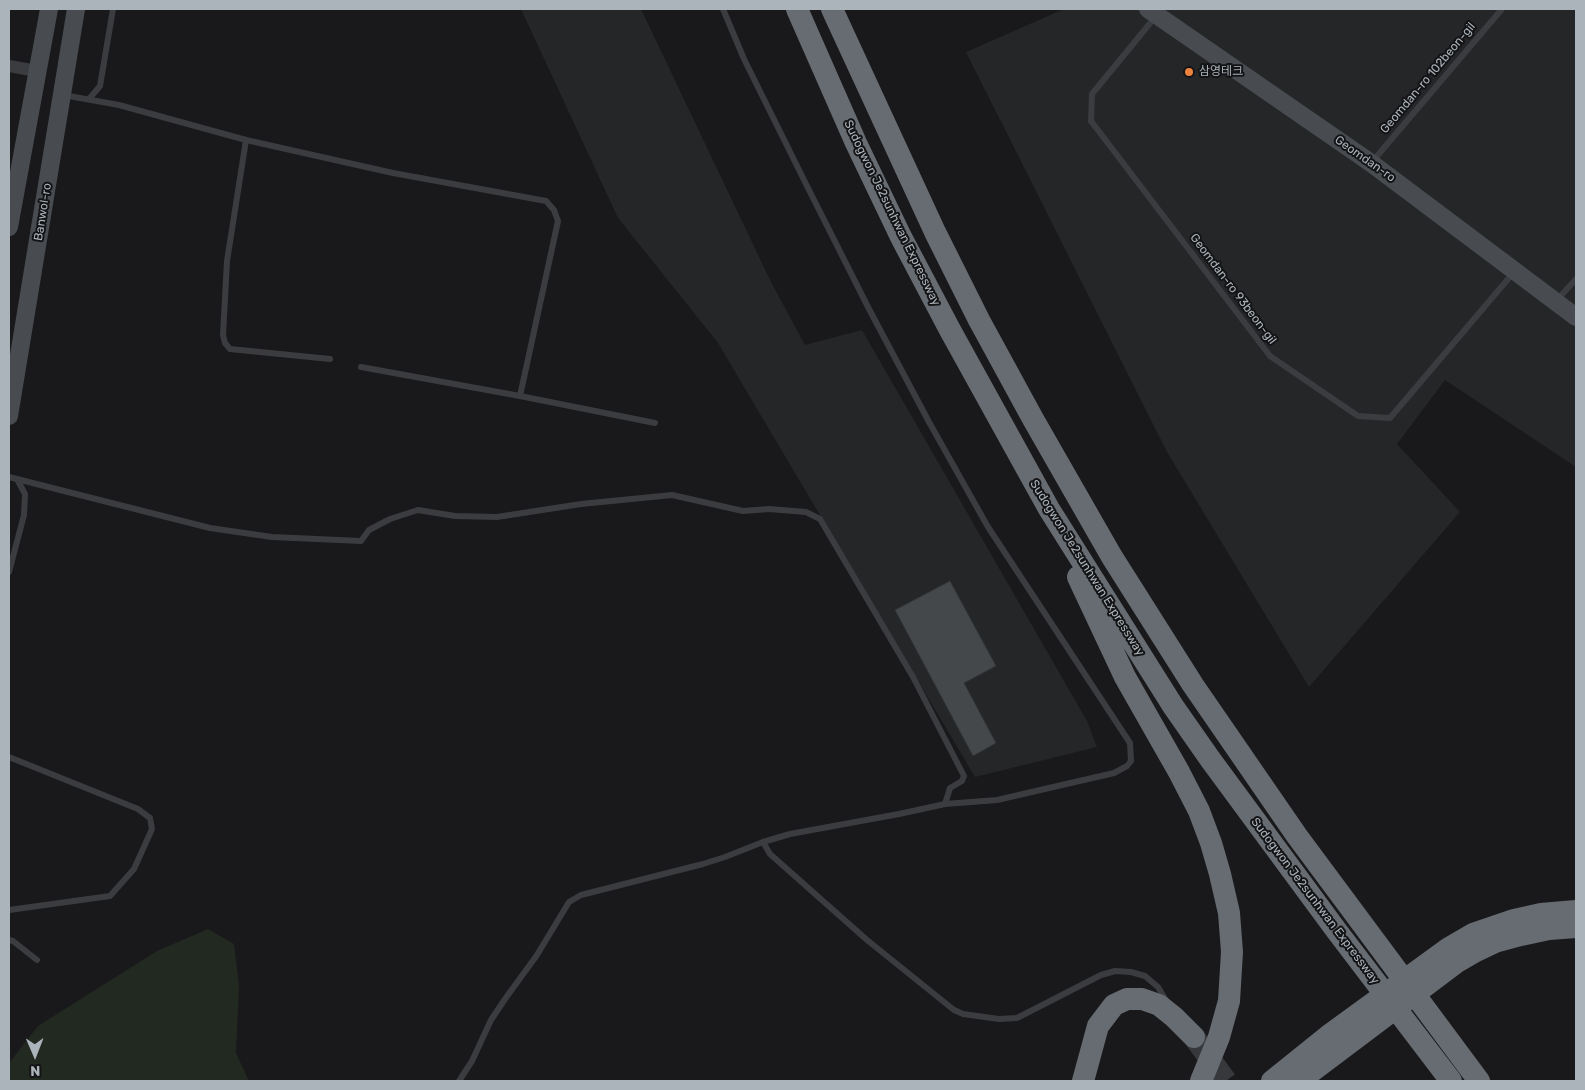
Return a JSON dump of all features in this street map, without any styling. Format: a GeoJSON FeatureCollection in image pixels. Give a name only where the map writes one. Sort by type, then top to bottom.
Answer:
{"type":"FeatureCollection","features":[{"type":"Feature","properties":{"kind":"highway","name":"Sudogwon Je2sunhwan Expressway"},"geometry":{"type":"LineString","coordinates":[[796,9],[856,143],[901,237],[1049,509],[1173,706],[1210,759],[1336,930],[1451,1081]]}},
{"type":"Feature","properties":{"kind":"highway","name":"Sudogwon Je2sunhwan Expressway"},"geometry":{"type":"LineString","coordinates":[[832,9],[935,232],[979,320],[1033,419],[1142,607],[1249,768],[1332,884],[1477,1076]]}},
{"type":"Feature","properties":{"kind":"highway"},"geometry":{"type":"LineString","coordinates":[[1049,509],[1092,608],[1125,677],[1199,811],[1220,874],[1229,913],[1232,952],[1229,1000],[1219,1037],[1201,1081]]}},
{"type":"Feature","properties":{"kind":"highway"},"geometry":{"type":"LineString","coordinates":[[1272,1081],[1333,1044],[1453,955],[1473,934],[1514,920],[1541,914],[1576,911]]}},
{"type":"Feature","properties":{"kind":"highway"},"geometry":{"type":"LineString","coordinates":[[1453,955],[1495,942],[1549,929],[1576,927]]}},
{"type":"Feature","properties":{"kind":"highway"},"geometry":{"type":"LineString","coordinates":[[1083,1081],[1098,1026],[1114,1005],[1128,999],[1142,999],[1159,1005],[1178,1020],[1194,1037]]}},
{"type":"Feature","properties":{"kind":"highway"},"geometry":{"type":"LineString","coordinates":[[1299,1081],[1333,1044]]}},
{"type":"Feature","properties":{"kind":"main road"},"geometry":{"type":"LineString","coordinates":[[9,227],[49,9]]}},
{"type":"Feature","properties":{"kind":"main road","name":"Banwol-ro"},"geometry":{"type":"LineString","coordinates":[[9,416],[76,9]]}},
{"type":"Feature","properties":{"kind":"main road","name":"Geomdan-ro"},"geometry":{"type":"LineString","coordinates":[[1156,11],[1371,162],[1576,317]]}},
{"type":"Feature","properties":{"kind":"street"},"geometry":{"type":"LineString","coordinates":[[9,66],[37,71]]}},
{"type":"Feature","properties":{"kind":"lane"},"geometry":{"type":"LineString","coordinates":[[89,99],[100,86],[113,9]]}},
{"type":"Feature","properties":{"kind":"lane"},"geometry":{"type":"LineString","coordinates":[[459,1081],[472,1061],[491,1020],[537,955],[569,902],[581,895],[703,864],[790,834],[945,804],[997,800],[1114,773],[1127,766],[1131,760],[1130,743],[988,527],[928,422],[808,188],[744,59],[723,9]]}},
{"type":"Feature","properties":{"kind":"lane","name":"Geomdan-ro 102beon-gil"},"geometry":{"type":"LineString","coordinates":[[1371,162],[1502,9]]}},
{"type":"Feature","properties":{"kind":"lane","name":"Geomdan-ro 93beon-gil"},"geometry":{"type":"LineString","coordinates":[[1156,11],[1092,94],[1091,121],[1270,356],[1358,416],[1390,418],[1515,270]]}},
{"type":"Feature","properties":{"kind":"lane"},"geometry":{"type":"LineString","coordinates":[[62,95],[119,105],[246,140],[393,173],[546,201],[554,210],[558,221],[520,396]]}},
{"type":"Feature","properties":{"kind":"lane"},"geometry":{"type":"LineString","coordinates":[[246,140],[227,261],[223,335],[225,343],[230,349],[330,359]]}},
{"type":"Feature","properties":{"kind":"lane"},"geometry":{"type":"LineString","coordinates":[[1556,301],[1576,278]]}},
{"type":"Feature","properties":{"kind":"lane"},"geometry":{"type":"LineString","coordinates":[[361,367],[655,423]]}},
{"type":"Feature","properties":{"kind":"lane"},"geometry":{"type":"LineString","coordinates":[[9,477],[210,528],[272,537],[361,541],[369,530],[390,519],[418,510],[455,516],[497,517],[581,504],[672,495],[743,511],[769,509],[806,512],[820,519],[913,677],[964,776],[962,781],[950,788],[945,804]]}},
{"type":"Feature","properties":{"kind":"lane"},"geometry":{"type":"LineString","coordinates":[[9,572],[24,515],[25,494],[17,479]]}},
{"type":"Feature","properties":{"kind":"lane"},"geometry":{"type":"LineString","coordinates":[[9,757],[138,809],[150,818],[152,829],[134,869],[110,896],[9,910]]}},
{"type":"Feature","properties":{"kind":"lane"},"geometry":{"type":"LineString","coordinates":[[763,842],[770,854],[867,940],[954,1010],[963,1014],[990,1018],[1017,1018],[1101,974],[1115,971],[1132,972],[1145,976],[1158,987],[1178,1020]]}},
{"type":"Feature","properties":{"kind":"lane"},"geometry":{"type":"LineString","coordinates":[[9,940],[13,941],[37,960]]}},
{"type":"Feature","properties":{"kind":"shaded area"},"geometry":{"type":"Polygon","coordinates":[[[521,9],[641,9],[771,282],[805,345],[862,330],[1087,721],[1097,747],[975,777],[718,343],[618,218],[521,9]]]}},
{"type":"Feature","properties":{"kind":"shaded area"},"geometry":{"type":"Polygon","coordinates":[[[1064,9],[1576,9],[1576,467],[1445,380],[1397,444],[1460,512],[1309,687],[1167,452],[966,52],[1064,9]]]}},
{"type":"Feature","properties":{"kind":"shaded area"},"geometry":{"type":"Polygon","coordinates":[[[208,929],[234,944],[239,985],[236,1053],[249,1081],[9,1081],[9,1063],[38,1026],[157,951],[208,929]]]}},
{"type":"Feature","properties":{"kind":"building"},"geometry":{"type":"Polygon","coordinates":[[[950,581],[996,666],[964,683],[996,743],[973,756],[895,610],[950,581]]]}},
{"type":"Feature","properties":{"kind":"tunnel"},"geometry":{"type":"LineString","coordinates":[[1194,1037],[1226,1081]]}},
{"type":"Feature","properties":{"kind":"place","name":"삼영테크"},"geometry":{"type":"Point","coordinates":[1189,72]}}]}
